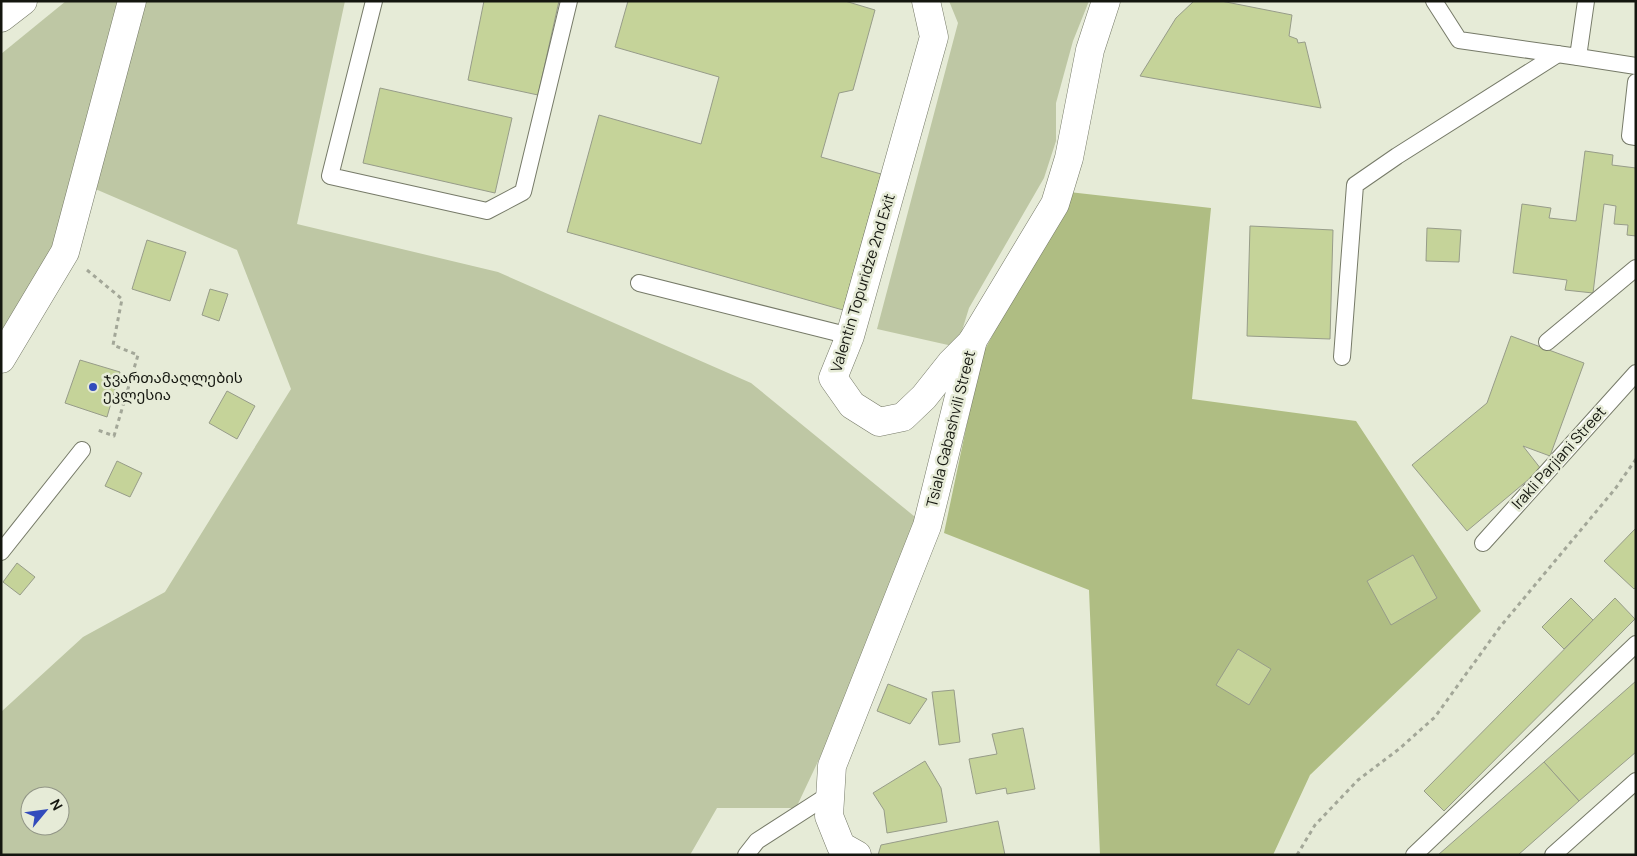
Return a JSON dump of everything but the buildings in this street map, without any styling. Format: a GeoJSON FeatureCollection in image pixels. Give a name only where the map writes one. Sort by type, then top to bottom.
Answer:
{"type":"FeatureCollection","features":[{"type":"Feature","properties":{"kind":"street"},"geometry":{"type":"LineString","coordinates":[[1,18],[22,1]]}},
{"type":"Feature","properties":{"kind":"street"},"geometry":{"type":"LineString","coordinates":[[1,359],[65,252],[132,1]]}},
{"type":"Feature","properties":{"kind":"street","name":"Valentin Topuridze 2nd Exit"},"geometry":{"type":"LineString","coordinates":[[926,1],[934,37],[850,336],[833,378],[852,405],[879,422],[903,417],[924,397],[951,363],[973,340]]}},
{"type":"Feature","properties":{"kind":"street","name":"Tsiala Gabashvili Street"},"geometry":{"type":"LineString","coordinates":[[857,855],[840,846],[829,816],[832,766],[927,526],[973,340],[1055,204],[1069,158],[1090,50],[1106,1]]}},
{"type":"Feature","properties":{"kind":"lane"},"geometry":{"type":"LineString","coordinates":[[374,1],[330,176],[487,211],[523,192],[569,1]]}},
{"type":"Feature","properties":{"kind":"lane"},"geometry":{"type":"LineString","coordinates":[[1434,1],[1459,40],[1636,66]]}},
{"type":"Feature","properties":{"kind":"lane"},"geometry":{"type":"LineString","coordinates":[[1578,57],[1586,1]]}},
{"type":"Feature","properties":{"kind":"lane"},"geometry":{"type":"LineString","coordinates":[[1342,357],[1355,185],[1397,156],[1558,54]]}},
{"type":"Feature","properties":{"kind":"lane"},"geometry":{"type":"LineString","coordinates":[[1636,82],[1630,136],[1636,137]]}},
{"type":"Feature","properties":{"kind":"lane"},"geometry":{"type":"LineString","coordinates":[[1547,342],[1636,268]]}},
{"type":"Feature","properties":{"kind":"lane"},"geometry":{"type":"LineString","coordinates":[[639,283],[850,336]]}},
{"type":"Feature","properties":{"kind":"lane","name":"Irakli Parjiani Street"},"geometry":{"type":"LineString","coordinates":[[1483,544],[1636,373]]}},
{"type":"Feature","properties":{"kind":"lane"},"geometry":{"type":"LineString","coordinates":[[1,552],[82,450]]}},
{"type":"Feature","properties":{"kind":"lane"},"geometry":{"type":"LineString","coordinates":[[1414,855],[1636,644]]}},
{"type":"Feature","properties":{"kind":"lane"},"geometry":{"type":"LineString","coordinates":[[1553,855],[1636,781]]}},
{"type":"Feature","properties":{"kind":"lane"},"geometry":{"type":"LineString","coordinates":[[746,855],[757,841],[830,794]]}},
{"type":"Feature","properties":{"kind":"path"},"geometry":{"type":"LineString","coordinates":[[65,252],[122,298],[113,345],[138,355],[114,436],[93,429],[82,450]]}},
{"type":"Feature","properties":{"kind":"path"},"geometry":{"type":"LineString","coordinates":[[1297,855],[1315,825],[1358,780],[1399,749],[1435,717],[1500,627],[1615,489],[1636,459]]}},
{"type":"Feature","properties":{"kind":"green space"},"geometry":{"type":"Polygon","coordinates":[[[66,1],[127,1],[57,243],[1,331],[1,54],[66,1]]]}},
{"type":"Feature","properties":{"kind":"green space"},"geometry":{"type":"Polygon","coordinates":[[[142,1],[345,1],[297,224],[498,272],[751,383],[920,521],[839,717],[796,808],[717,808],[690,855],[1,855],[1,712],[83,637],[165,592],[291,389],[237,250],[93,188],[142,1]]]}},
{"type":"Feature","properties":{"kind":"green space"},"geometry":{"type":"Polygon","coordinates":[[[949,1],[1089,1],[1073,41],[1056,103],[1056,141],[1044,178],[969,308],[957,347],[877,329],[958,23],[949,1]]]}},
{"type":"Feature","properties":{"kind":"green space"},"geometry":{"type":"Polygon","coordinates":[[[1069,192],[1211,208],[1192,399],[1356,421],[1481,611],[1310,775],[1273,855],[1100,855],[1089,590],[944,533],[981,357],[1069,192]]]}},
{"type":"Feature","properties":{"kind":"place","name":"ჯვართამაღლების ეკლესია"},"geometry":{"type":"Point","coordinates":[93,387]}}]}
